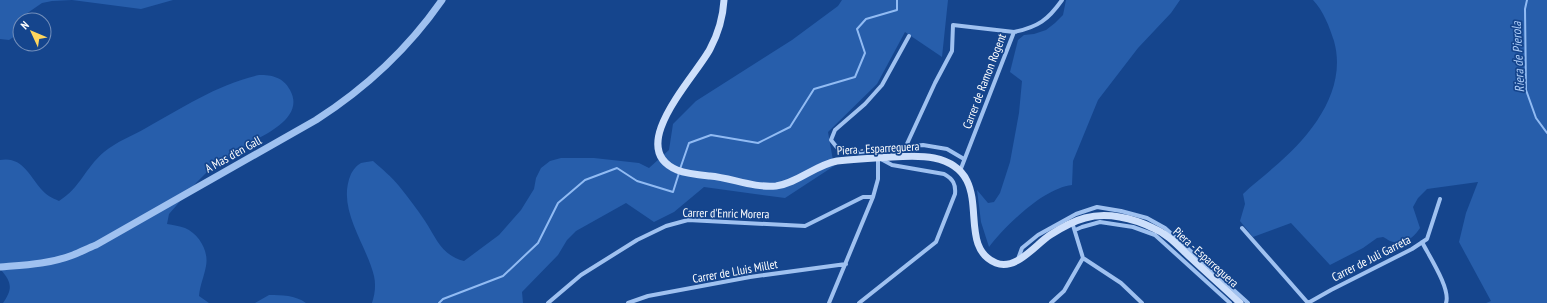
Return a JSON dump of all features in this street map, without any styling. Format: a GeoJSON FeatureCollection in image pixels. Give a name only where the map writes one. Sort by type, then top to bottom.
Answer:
{"type":"FeatureCollection","features":[{"type":"Feature","properties":{"kind":"main road","name":"Piera - Esparreguera"},"geometry":{"type":"LineString","coordinates":[[724,0],[720,24],[710,50],[668,110],[661,126],[658,145],[662,157],[675,169],[688,173],[718,177],[766,187],[788,183],[831,162],[878,158],[929,157],[945,161],[960,171],[969,186],[972,196],[975,237],[980,250],[987,257],[1000,264],[1008,264],[1017,260],[1050,235],[1072,222],[1086,217],[1111,216],[1131,220],[1153,228],[1171,239],[1240,303]]}},
{"type":"Feature","properties":{"kind":"street","name":"A Mas d'en Gall"},"geometry":{"type":"LineString","coordinates":[[0,267],[33,264],[72,256],[96,245],[316,120],[345,101],[374,77],[400,52],[426,23],[442,0]]}},
{"type":"Feature","properties":{"kind":"street","name":"Carrer de Ramon Rogent"},"geometry":{"type":"LineString","coordinates":[[960,171],[1014,32],[1042,23],[1052,14],[1062,0]]}},
{"type":"Feature","properties":{"kind":"street"},"geometry":{"type":"LineString","coordinates":[[906,146],[935,83],[952,51],[953,25],[1014,32]]}},
{"type":"Feature","properties":{"kind":"street"},"geometry":{"type":"LineString","coordinates":[[909,36],[882,84],[865,104],[835,130],[831,140],[839,150],[850,153],[923,145],[947,149],[964,159]]}},
{"type":"Feature","properties":{"kind":"street"},"geometry":{"type":"LineString","coordinates":[[829,303],[874,197],[878,179],[878,158],[892,165],[944,174],[950,177],[956,186],[956,194],[936,242],[859,303]]}},
{"type":"Feature","properties":{"kind":"street","name":"Carrer d'Enric Morera"},"geometry":{"type":"LineString","coordinates":[[548,303],[581,275],[637,240],[666,226],[688,220],[804,226],[864,197],[874,197]]}},
{"type":"Feature","properties":{"kind":"street","name":"Carrer de Juli Garreta"},"geometry":{"type":"LineString","coordinates":[[1308,303],[1412,249],[1422,242],[1427,238],[1440,199]]}},
{"type":"Feature","properties":{"kind":"street"},"geometry":{"type":"LineString","coordinates":[[1017,260],[1022,248],[1038,235],[1076,214],[1097,207],[1121,210],[1147,218],[1165,228],[1248,303]]}},
{"type":"Feature","properties":{"kind":"street"},"geometry":{"type":"LineString","coordinates":[[1072,222],[1083,258],[1121,283],[1142,303]]}},
{"type":"Feature","properties":{"kind":"street"},"geometry":{"type":"LineString","coordinates":[[1075,230],[1100,222],[1133,227],[1155,235],[1230,303]]}},
{"type":"Feature","properties":{"kind":"street"},"geometry":{"type":"LineString","coordinates":[[1242,228],[1308,303]]}},
{"type":"Feature","properties":{"kind":"street"},"geometry":{"type":"LineString","coordinates":[[1422,242],[1441,277],[1448,298],[1446,303]]}},
{"type":"Feature","properties":{"kind":"street"},"geometry":{"type":"LineString","coordinates":[[1051,303],[1064,291],[1083,258]]}},
{"type":"Feature","properties":{"kind":"street","name":"Carrer de Lluis Millet"},"geometry":{"type":"LineString","coordinates":[[628,303],[648,296],[742,279],[846,264]]}},
{"type":"Feature","properties":{"kind":"shaded area"},"geometry":{"type":"Polygon","coordinates":[[[0,0],[72,0],[42,3],[29,12],[12,12],[12,38],[9,40],[0,39],[0,0]]]}},
{"type":"Feature","properties":{"kind":"shaded area"},"geometry":{"type":"Polygon","coordinates":[[[72,0],[173,0],[141,9],[72,0]]]}},
{"type":"Feature","properties":{"kind":"shaded area"},"geometry":{"type":"Polygon","coordinates":[[[842,0],[948,0],[942,57],[905,32],[877,84],[828,132],[834,166],[785,198],[704,187],[674,212],[654,222],[626,203],[576,231],[567,240],[558,255],[522,292],[523,303],[372,303],[375,290],[374,276],[354,226],[347,200],[347,187],[351,174],[360,164],[373,161],[387,173],[412,203],[440,246],[450,255],[464,261],[499,235],[521,210],[534,189],[536,178],[541,168],[550,161],[561,158],[594,158],[639,163],[649,168],[669,150],[673,124],[696,101],[792,40],[838,6],[842,0]]]}},
{"type":"Feature","properties":{"kind":"shaded area"},"geometry":{"type":"Polygon","coordinates":[[[1066,0],[1180,0],[1171,13],[1138,48],[1098,100],[1073,161],[1072,185],[1061,188],[1038,200],[1005,228],[989,247],[981,222],[977,190],[988,203],[994,202],[1000,193],[1010,162],[1019,113],[1022,81],[1010,72],[1018,40],[1024,35],[1034,34],[1046,30],[1055,23],[1063,15],[1066,0]]]}},
{"type":"Feature","properties":{"kind":"shaded area"},"geometry":{"type":"Polygon","coordinates":[[[1313,0],[1547,0],[1547,303],[1486,303],[1491,301],[1459,242],[1466,213],[1478,182],[1427,189],[1418,198],[1413,207],[1420,228],[1412,237],[1406,241],[1398,243],[1383,237],[1377,238],[1363,248],[1330,265],[1291,223],[1253,237],[1240,221],[1245,204],[1243,194],[1287,156],[1300,142],[1323,112],[1331,95],[1336,78],[1337,60],[1334,41],[1323,14],[1313,0]]]}},
{"type":"Feature","properties":{"kind":"shaded area"},"geometry":{"type":"Polygon","coordinates":[[[259,75],[277,78],[284,82],[290,90],[293,99],[293,107],[290,114],[277,127],[212,167],[169,214],[167,224],[185,228],[195,234],[202,244],[207,260],[199,296],[209,303],[3,303],[10,290],[10,286],[7,278],[0,269],[0,160],[14,161],[19,164],[29,173],[43,191],[59,201],[73,190],[92,164],[104,152],[114,145],[215,90],[259,75]]]}},
{"type":"Feature","properties":{"kind":"shaded area"},"geometry":{"type":"Polygon","coordinates":[[[269,295],[284,295],[302,300],[306,303],[255,303],[269,295]]]}},
{"type":"Feature","properties":{"kind":"waterway"},"geometry":{"type":"LineString","coordinates":[[680,169],[689,143],[711,135],[758,143],[790,127],[814,89],[855,77],[865,53],[857,29],[866,19],[897,10],[897,0]]}},
{"type":"Feature","properties":{"kind":"waterway","name":"Riera de Pierola"},"geometry":{"type":"LineString","coordinates":[[1527,0],[1525,9],[1526,90],[1536,118],[1547,133]]}},
{"type":"Feature","properties":{"kind":"waterway"},"geometry":{"type":"LineString","coordinates":[[439,303],[443,299],[503,276],[538,243],[558,203],[585,180],[617,168],[637,181],[673,192],[679,173]]}}]}
